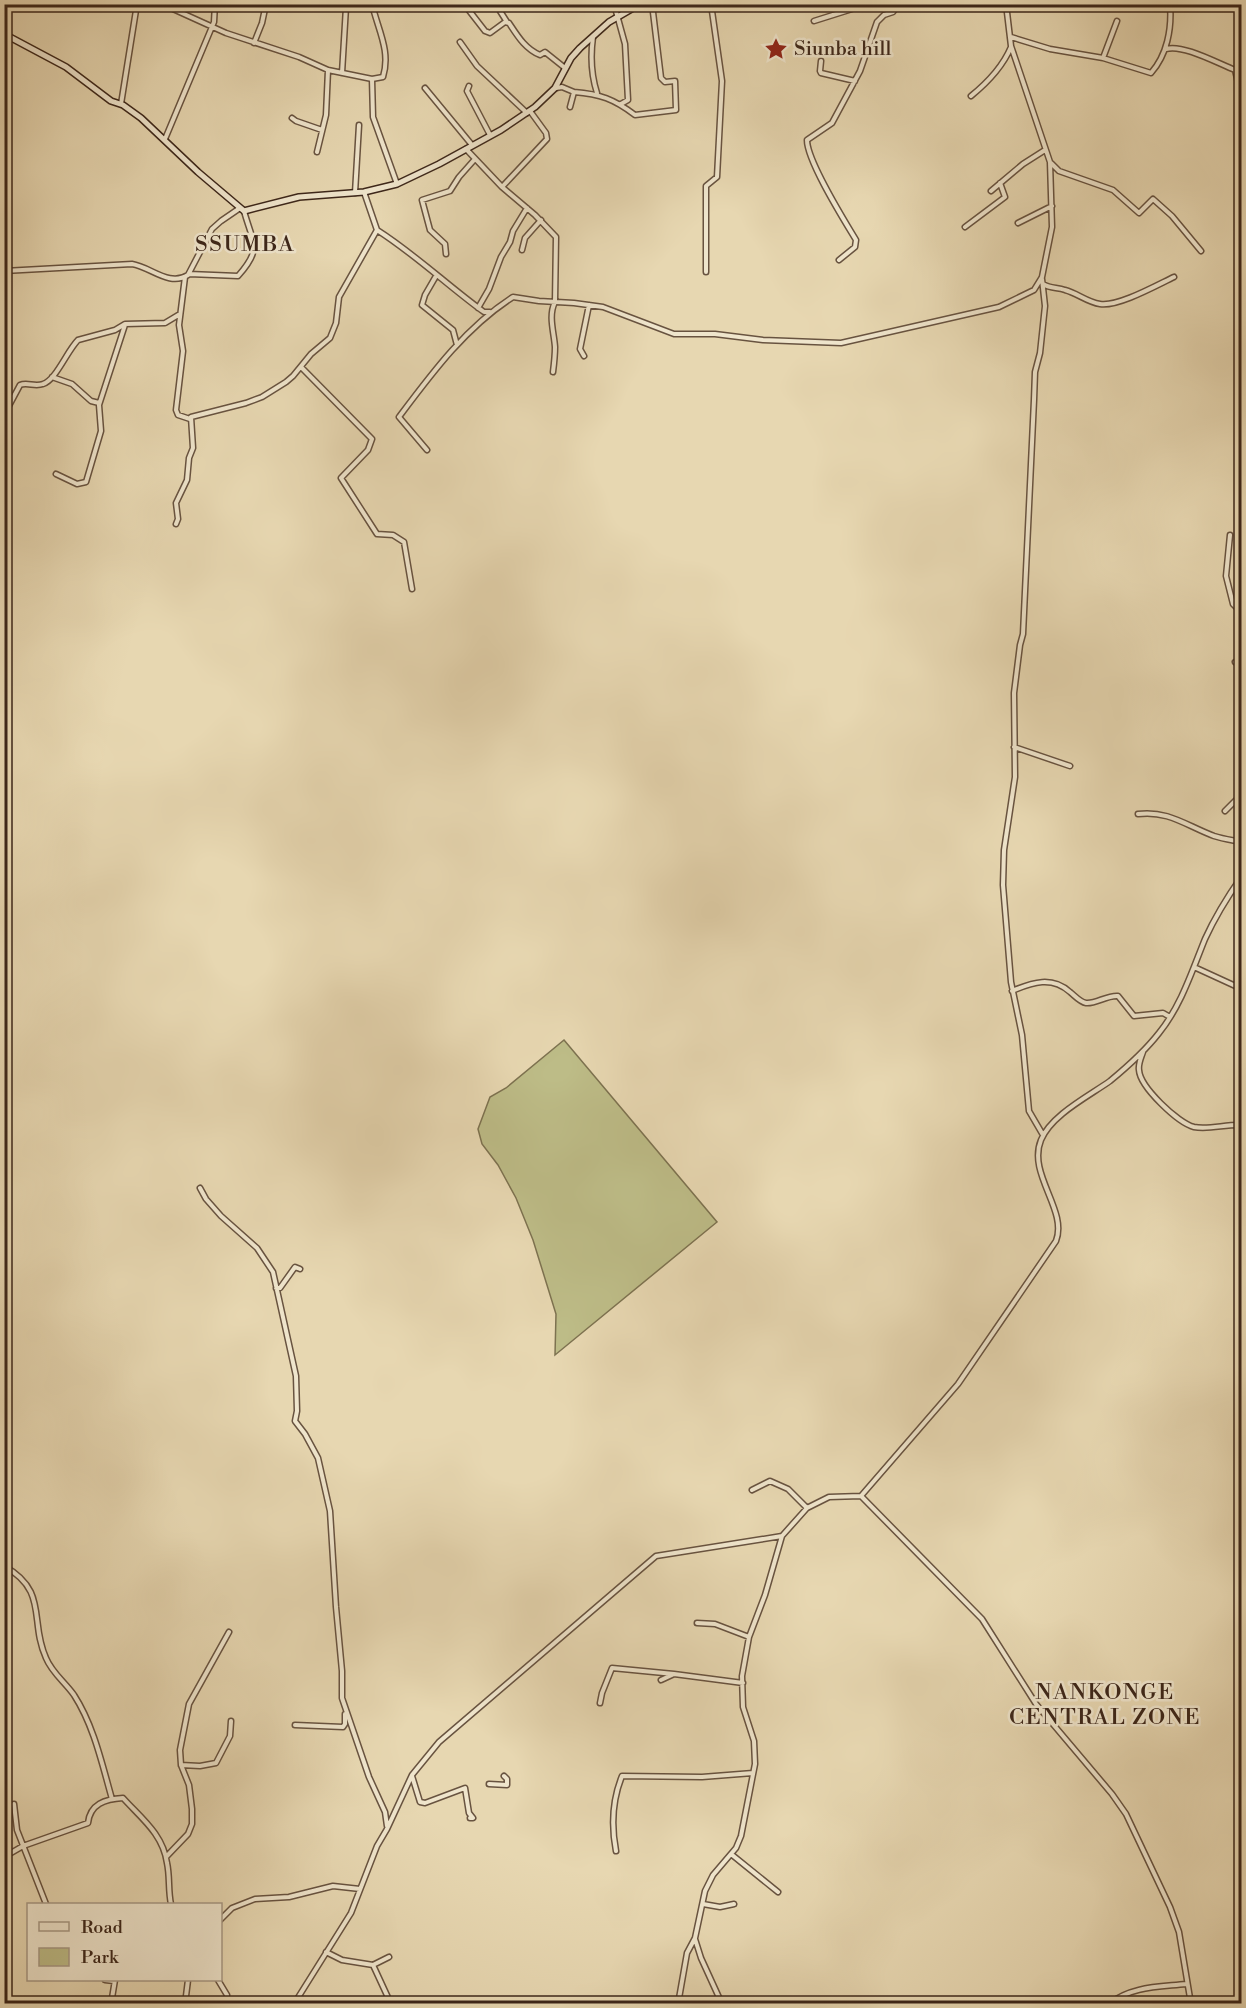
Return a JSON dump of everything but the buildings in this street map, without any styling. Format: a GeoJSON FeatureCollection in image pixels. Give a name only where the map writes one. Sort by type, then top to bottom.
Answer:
{"type":"FeatureCollection","features":[{"type":"Feature","properties":{"kind":"street"},"geometry":{"type":"LineString","coordinates":[[121,104],[137,4]]}},
{"type":"Feature","properties":{"kind":"street"},"geometry":{"type":"LineString","coordinates":[[162,4],[212,27],[299,57],[328,70],[372,79],[383,77],[387,62],[383,38],[372,4]]}},
{"type":"Feature","properties":{"kind":"street"},"geometry":{"type":"LineString","coordinates":[[165,140],[212,27],[215,4]]}},
{"type":"Feature","properties":{"kind":"street"},"geometry":{"type":"LineString","coordinates":[[254,43],[266,4]]}},
{"type":"Feature","properties":{"kind":"street"},"geometry":{"type":"LineString","coordinates":[[464,4],[485,31],[490,33],[505,22],[508,23]]}},
{"type":"Feature","properties":{"kind":"street"},"geometry":{"type":"LineString","coordinates":[[501,4],[500,11],[521,41],[540,55],[545,52],[549,54],[565,68]]}},
{"type":"Feature","properties":{"kind":"street"},"geometry":{"type":"LineString","coordinates":[[614,4],[625,44],[628,86],[628,100],[621,104]]}},
{"type":"Feature","properties":{"kind":"street"},"geometry":{"type":"LineString","coordinates":[[190,420],[176,412],[183,351],[179,334],[180,314],[187,275],[212,229],[221,220],[242,209],[299,198],[364,192],[397,184],[469,147],[528,112],[555,88],[571,57],[617,18],[640,4]]}},
{"type":"Feature","properties":{"kind":"street"},"geometry":{"type":"LineString","coordinates":[[555,88],[562,87],[574,92],[597,93],[640,116],[676,110],[675,81],[664,82],[662,78],[652,4]]}},
{"type":"Feature","properties":{"kind":"street"},"geometry":{"type":"LineString","coordinates":[[706,272],[706,186],[717,177],[722,81],[711,4]]}},
{"type":"Feature","properties":{"kind":"street"},"geometry":{"type":"LineString","coordinates":[[814,21],[868,4]]}},
{"type":"Feature","properties":{"kind":"street"},"geometry":{"type":"LineString","coordinates":[[839,260],[855,247],[856,240],[815,164],[807,147],[807,140],[832,123],[855,81],[877,22],[884,15],[893,12],[899,4]]}},
{"type":"Feature","properties":{"kind":"street"},"geometry":{"type":"LineString","coordinates":[[1006,4],[1011,46],[1050,162],[1052,205],[1052,227],[1042,277],[1045,306],[1040,353],[1033,386],[1023,634],[1014,693],[1015,777],[1004,850],[1002,885],[1012,991],[1022,1035],[1029,1111],[1043,1136]]}},
{"type":"Feature","properties":{"kind":"street"},"geometry":{"type":"LineString","coordinates":[[1010,37],[1050,49],[1103,58],[1151,73],[1166,49],[1170,4]]}},
{"type":"Feature","properties":{"kind":"street"},"geometry":{"type":"LineString","coordinates":[[342,73],[346,7]]}},
{"type":"Feature","properties":{"kind":"street"},"geometry":{"type":"LineString","coordinates":[[1103,58],[1117,21]]}},
{"type":"Feature","properties":{"kind":"street"},"geometry":{"type":"LineString","coordinates":[[4,34],[66,67],[111,101],[121,104],[141,118],[198,172],[242,209],[254,239],[252,259],[238,276],[187,275],[167,279],[132,264],[4,272]]}},
{"type":"Feature","properties":{"kind":"street"},"geometry":{"type":"LineString","coordinates":[[593,37],[591,65],[597,93]]}},
{"type":"Feature","properties":{"kind":"street"},"geometry":{"type":"LineString","coordinates":[[460,42],[477,66],[528,112],[546,133],[547,139],[502,187]]}},
{"type":"Feature","properties":{"kind":"street"},"geometry":{"type":"LineString","coordinates":[[971,96],[986,85],[1011,46]]}},
{"type":"Feature","properties":{"kind":"street"},"geometry":{"type":"LineString","coordinates":[[1166,49],[1173,46],[1235,70],[1242,69]]}},
{"type":"Feature","properties":{"kind":"street"},"geometry":{"type":"LineString","coordinates":[[821,61],[821,73],[855,81]]}},
{"type":"Feature","properties":{"kind":"street"},"geometry":{"type":"LineString","coordinates":[[317,152],[326,115],[328,70]]}},
{"type":"Feature","properties":{"kind":"street"},"geometry":{"type":"LineString","coordinates":[[1235,70],[1241,96]]}},
{"type":"Feature","properties":{"kind":"street"},"geometry":{"type":"LineString","coordinates":[[372,79],[373,117],[397,184]]}},
{"type":"Feature","properties":{"kind":"street"},"geometry":{"type":"LineString","coordinates":[[469,86],[467,91],[490,135]]}},
{"type":"Feature","properties":{"kind":"street"},"geometry":{"type":"LineString","coordinates":[[425,88],[469,147],[475,159],[502,187],[541,220],[556,238],[555,302],[552,307],[555,347],[553,372]]}},
{"type":"Feature","properties":{"kind":"street"},"geometry":{"type":"LineString","coordinates":[[570,107],[574,92]]}},
{"type":"Feature","properties":{"kind":"street"},"geometry":{"type":"LineString","coordinates":[[292,118],[322,130]]}},
{"type":"Feature","properties":{"kind":"street"},"geometry":{"type":"LineString","coordinates":[[355,193],[359,125]]}},
{"type":"Feature","properties":{"kind":"street"},"geometry":{"type":"LineString","coordinates":[[991,191],[1023,164],[1045,150]]}},
{"type":"Feature","properties":{"kind":"street"},"geometry":{"type":"LineString","coordinates":[[446,254],[445,244],[430,230],[422,200],[450,191],[475,159]]}},
{"type":"Feature","properties":{"kind":"street"},"geometry":{"type":"LineString","coordinates":[[1050,162],[1059,171],[1113,190],[1139,213],[1153,199],[1172,216],[1201,251]]}},
{"type":"Feature","properties":{"kind":"street"},"geometry":{"type":"LineString","coordinates":[[965,227],[1005,197],[1000,183]]}},
{"type":"Feature","properties":{"kind":"street"},"geometry":{"type":"LineString","coordinates":[[364,192],[377,230],[411,252],[436,276],[478,308],[484,312],[490,312]]}},
{"type":"Feature","properties":{"kind":"street"},"geometry":{"type":"LineString","coordinates":[[1018,223],[1037,215],[1052,205]]}},
{"type":"Feature","properties":{"kind":"street"},"geometry":{"type":"LineString","coordinates":[[478,308],[489,290],[513,231],[527,208]]}},
{"type":"Feature","properties":{"kind":"street"},"geometry":{"type":"LineString","coordinates":[[522,250],[525,238],[541,220]]}},
{"type":"Feature","properties":{"kind":"street"},"geometry":{"type":"LineString","coordinates":[[176,524],[178,519],[176,503],[187,480],[189,458],[193,448],[190,420],[194,415],[262,397],[286,382],[318,347],[330,338],[336,323],[339,297],[377,230]]}},
{"type":"Feature","properties":{"kind":"street"},"geometry":{"type":"LineString","coordinates":[[436,276],[422,305],[453,330],[457,346]]}},
{"type":"Feature","properties":{"kind":"street"},"geometry":{"type":"LineString","coordinates":[[427,450],[399,417],[457,346],[490,312],[516,296],[538,301],[589,305],[614,310],[674,334],[715,334],[763,340],[841,343],[999,307],[1034,290],[1042,277]]}},
{"type":"Feature","properties":{"kind":"street"},"geometry":{"type":"LineString","coordinates":[[1042,284],[1067,290],[1074,295],[1101,304],[1128,298],[1174,277]]}},
{"type":"Feature","properties":{"kind":"street"},"geometry":{"type":"LineString","coordinates":[[584,356],[580,349],[589,305]]}},
{"type":"Feature","properties":{"kind":"street"},"geometry":{"type":"LineString","coordinates":[[4,415],[20,385],[24,383],[44,384],[52,377],[78,340],[115,330],[125,324],[165,323],[180,314]]}},
{"type":"Feature","properties":{"kind":"street"},"geometry":{"type":"LineString","coordinates":[[56,474],[77,484],[86,482],[101,431],[99,403],[125,324]]}},
{"type":"Feature","properties":{"kind":"street"},"geometry":{"type":"LineString","coordinates":[[301,367],[372,439],[368,450],[341,478],[377,534],[393,535],[404,542],[412,589]]}},
{"type":"Feature","properties":{"kind":"street"},"geometry":{"type":"LineString","coordinates":[[52,377],[72,384],[91,401],[99,403]]}},
{"type":"Feature","properties":{"kind":"street"},"geometry":{"type":"LineString","coordinates":[[1230,535],[1226,576],[1233,604],[1236,607],[1242,606]]}},
{"type":"Feature","properties":{"kind":"street"},"geometry":{"type":"LineString","coordinates":[[1235,662],[1242,659]]}},
{"type":"Feature","properties":{"kind":"street"},"geometry":{"type":"LineString","coordinates":[[1014,747],[1070,766]]}},
{"type":"Feature","properties":{"kind":"street"},"geometry":{"type":"LineString","coordinates":[[1225,811],[1236,800],[1242,798]]}},
{"type":"Feature","properties":{"kind":"street"},"geometry":{"type":"LineString","coordinates":[[1138,814],[1152,812],[1215,836],[1242,842]]}},
{"type":"Feature","properties":{"kind":"street"},"geometry":{"type":"LineString","coordinates":[[861,1496],[958,1384],[1056,1241],[1059,1224],[1046,1189],[1040,1159],[1039,1148],[1043,1136],[1059,1118],[1111,1080],[1143,1051],[1170,1017],[1216,917],[1242,876]]}},
{"type":"Feature","properties":{"kind":"street"},"geometry":{"type":"LineString","coordinates":[[1194,967],[1242,989]]}},
{"type":"Feature","properties":{"kind":"street"},"geometry":{"type":"LineString","coordinates":[[1012,991],[1028,984],[1052,981],[1066,988],[1083,1003],[1118,996],[1134,1016],[1162,1013],[1170,1017]]}},
{"type":"Feature","properties":{"kind":"street"},"geometry":{"type":"LineString","coordinates":[[1143,1051],[1139,1072],[1144,1084],[1181,1120],[1201,1128],[1242,1125]]}},
{"type":"Feature","properties":{"kind":"street"},"geometry":{"type":"LineString","coordinates":[[200,1188],[206,1199],[221,1216],[257,1248],[273,1272],[296,1376],[295,1421],[318,1458],[330,1511],[345,1717],[343,1727],[295,1725]]}},
{"type":"Feature","properties":{"kind":"street"},"geometry":{"type":"LineString","coordinates":[[276,1288],[280,1288],[295,1267],[300,1269]]}},
{"type":"Feature","properties":{"kind":"street"},"geometry":{"type":"LineString","coordinates":[[752,1490],[770,1481],[788,1489],[807,1508]]}},
{"type":"Feature","properties":{"kind":"street"},"geometry":{"type":"LineString","coordinates":[[678,2004],[687,1953],[695,1938],[705,1891],[713,1875],[731,1854],[741,1836],[753,1773],[754,1741],[743,1707],[743,1683],[749,1637],[765,1595],[782,1536],[807,1508],[829,1497],[861,1496],[982,1619],[1036,1704],[1112,1794],[1126,1814],[1170,1907],[1179,1932],[1191,2004]]}},
{"type":"Feature","properties":{"kind":"street"},"geometry":{"type":"LineString","coordinates":[[294,2004],[351,1913],[376,1846],[387,1829],[412,1775],[439,1742],[656,1556],[782,1536]]}},
{"type":"Feature","properties":{"kind":"street"},"geometry":{"type":"LineString","coordinates":[[4,1566],[22,1580],[35,1599],[45,1657],[73,1694],[90,1724],[112,1799]]}},
{"type":"Feature","properties":{"kind":"street"},"geometry":{"type":"LineString","coordinates":[[697,1623],[715,1624],[749,1637]]}},
{"type":"Feature","properties":{"kind":"street"},"geometry":{"type":"LineString","coordinates":[[166,1857],[188,1834],[192,1824],[189,1785],[181,1765],[181,1736],[189,1704],[229,1632]]}},
{"type":"Feature","properties":{"kind":"street"},"geometry":{"type":"LineString","coordinates":[[600,1703],[612,1668],[743,1683]]}},
{"type":"Feature","properties":{"kind":"street"},"geometry":{"type":"LineString","coordinates":[[661,1680],[674,1674]]}},
{"type":"Feature","properties":{"kind":"street"},"geometry":{"type":"LineString","coordinates":[[342,1698],[369,1777],[386,1812],[387,1829]]}},
{"type":"Feature","properties":{"kind":"street"},"geometry":{"type":"LineString","coordinates":[[181,1765],[200,1766],[216,1762],[230,1736],[231,1722]]}},
{"type":"Feature","properties":{"kind":"street"},"geometry":{"type":"LineString","coordinates":[[616,1851],[612,1823],[613,1808],[622,1776],[702,1777],[753,1773]]}},
{"type":"Feature","properties":{"kind":"street"},"geometry":{"type":"LineString","coordinates":[[412,1775],[420,1802],[425,1803],[465,1788],[469,1813],[473,1818],[470,1818]]}},
{"type":"Feature","properties":{"kind":"street"},"geometry":{"type":"LineString","coordinates":[[489,1784],[507,1785],[507,1779],[504,1776]]}},
{"type":"Feature","properties":{"kind":"street"},"geometry":{"type":"LineString","coordinates":[[4,1857],[23,1846],[88,1823],[94,1807],[112,1799],[123,1798],[152,1828],[163,1845],[171,1903]]}},
{"type":"Feature","properties":{"kind":"street"},"geometry":{"type":"LineString","coordinates":[[14,1804],[17,1830],[45,1903]]}},
{"type":"Feature","properties":{"kind":"street"},"geometry":{"type":"LineString","coordinates":[[731,1854],[778,1892]]}},
{"type":"Feature","properties":{"kind":"street"},"geometry":{"type":"LineString","coordinates":[[222,1918],[232,1908],[255,1899],[289,1897],[333,1886],[360,1889]]}},
{"type":"Feature","properties":{"kind":"street"},"geometry":{"type":"LineString","coordinates":[[702,1904],[720,1907],[734,1904]]}},
{"type":"Feature","properties":{"kind":"street"},"geometry":{"type":"LineString","coordinates":[[695,1938],[701,1958],[722,2004]]}},
{"type":"Feature","properties":{"kind":"street"},"geometry":{"type":"LineString","coordinates":[[326,1952],[342,1960],[373,1965],[388,1957]]}},
{"type":"Feature","properties":{"kind":"street"},"geometry":{"type":"LineString","coordinates":[[373,1965],[391,2004]]}},
{"type":"Feature","properties":{"kind":"street"},"geometry":{"type":"LineString","coordinates":[[111,2004],[115,1981]]}},
{"type":"Feature","properties":{"kind":"street"},"geometry":{"type":"LineString","coordinates":[[185,2004],[188,1981]]}},
{"type":"Feature","properties":{"kind":"street"},"geometry":{"type":"LineString","coordinates":[[219,1981],[227,1995],[227,2004]]}},
{"type":"Feature","properties":{"kind":"street"},"geometry":{"type":"LineString","coordinates":[[1109,2004],[1137,1989],[1186,1984]]}},
{"type":"Feature","properties":{"kind":"green space"},"geometry":{"type":"Polygon","coordinates":[[[564,1040],[717,1222],[555,1355],[556,1314],[533,1240],[516,1198],[498,1165],[482,1144],[478,1129],[490,1097],[506,1088],[564,1040]]]}},
{"type":"Feature","properties":{"kind":"place","name":"Siunba hill"},"geometry":{"type":"Point","coordinates":[776,49]}},
{"type":"Feature","properties":{"kind":"district","name":"SSUMBA"},"geometry":{"type":"Point","coordinates":[245,244]}},
{"type":"Feature","properties":{"kind":"district","name":"NANKONGE CENTRAL ZONE"},"geometry":{"type":"Point","coordinates":[1105,1704]}}]}
